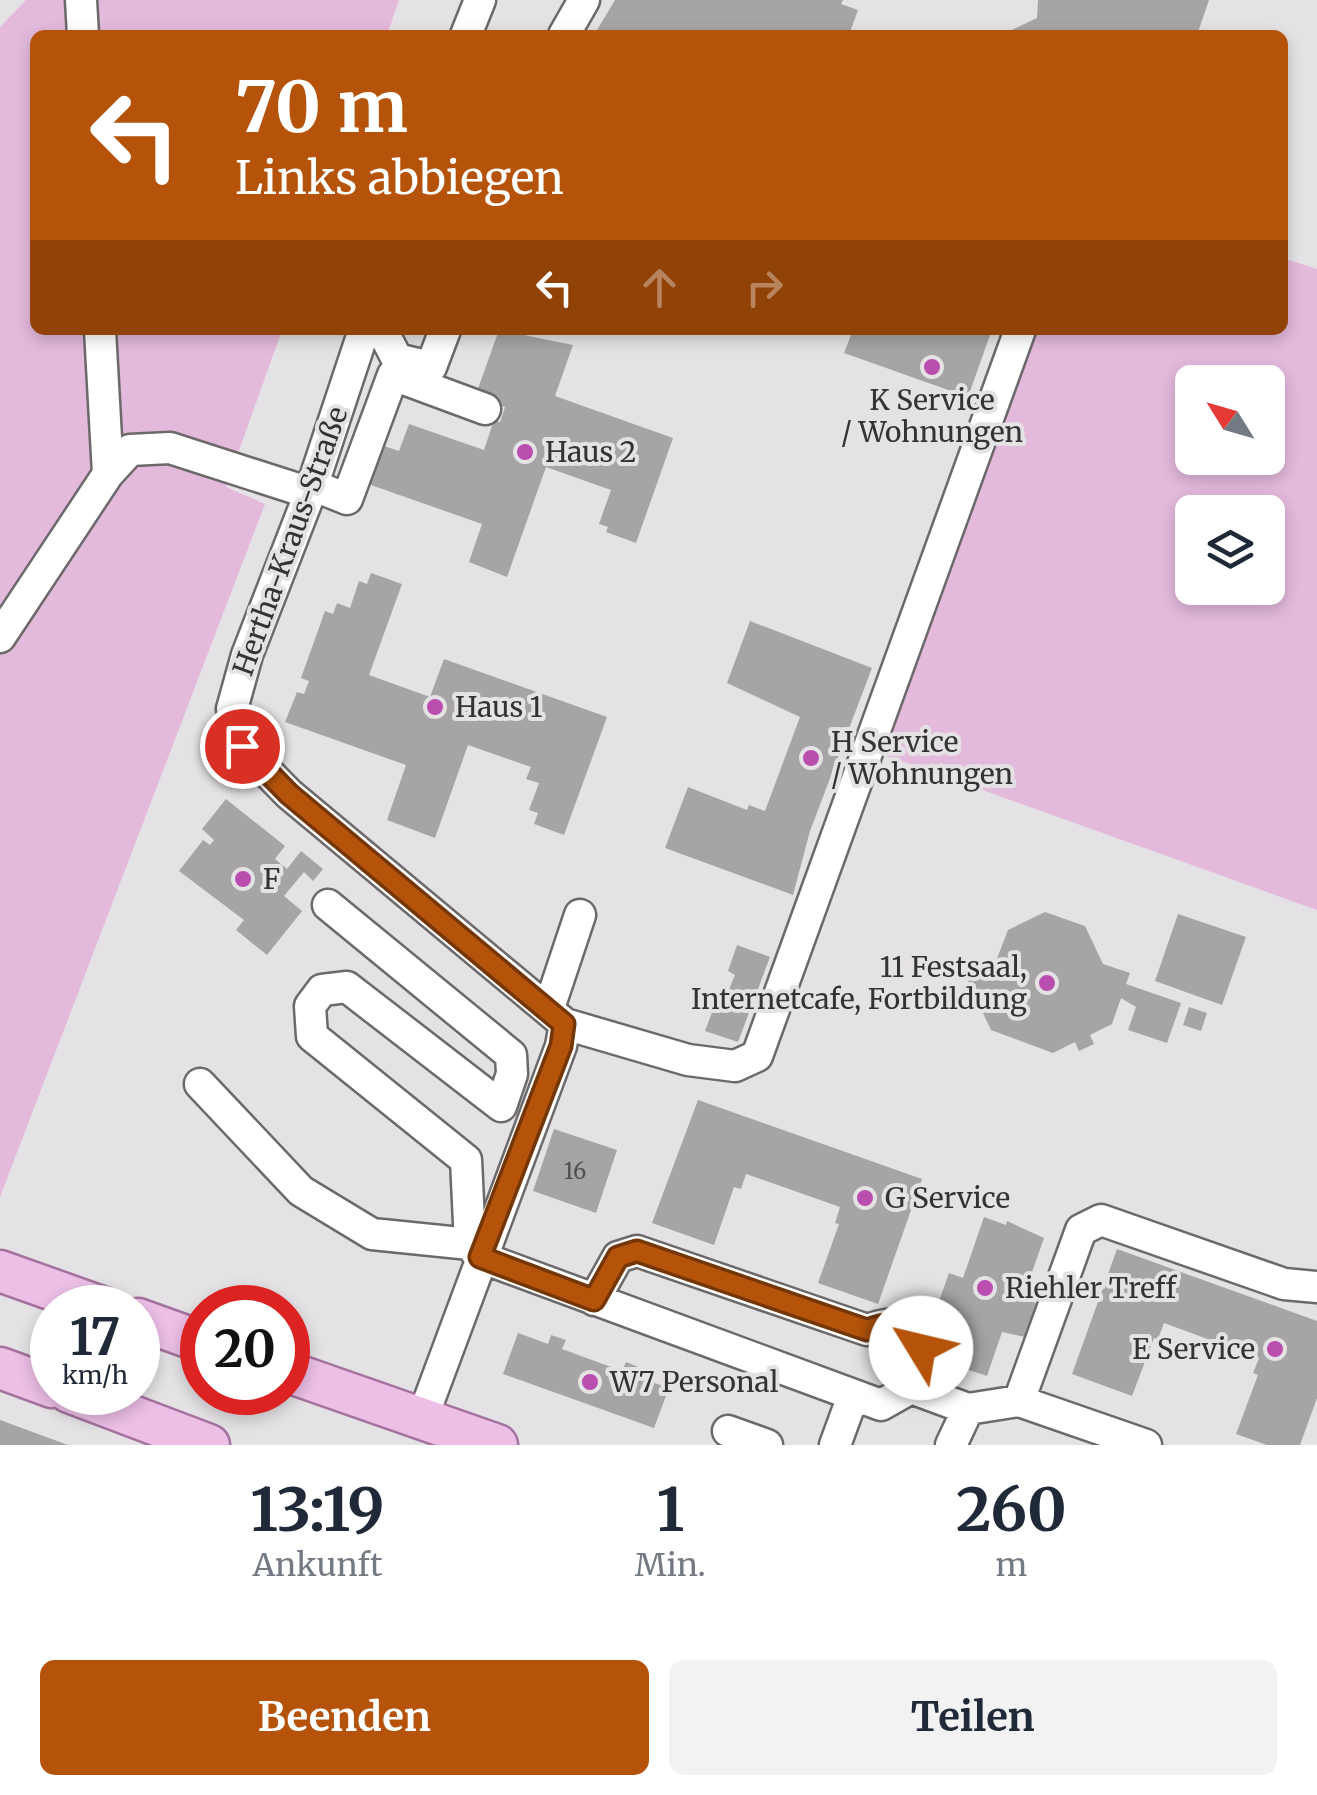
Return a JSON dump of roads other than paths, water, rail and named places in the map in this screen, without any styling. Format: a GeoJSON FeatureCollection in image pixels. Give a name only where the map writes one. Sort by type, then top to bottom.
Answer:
{"type":"FeatureCollection","features":[{"type":"Feature","properties":{"kind":"main road"},"geometry":{"type":"LineString","coordinates":[[0,1271],[39,1285]]}},
{"type":"Feature","properties":{"kind":"main road"},"geometry":{"type":"LineString","coordinates":[[0,1368],[30,1379]]}},
{"type":"Feature","properties":{"kind":"main road"},"geometry":{"type":"LineString","coordinates":[[310,1380],[497,1445]]}},
{"type":"Feature","properties":{"kind":"main road"},"geometry":{"type":"LineString","coordinates":[[116,1415],[162,1437],[209,1445]]}},
{"type":"Feature","properties":{"kind":"lane"},"geometry":{"type":"LineString","coordinates":[[81,0],[83,30]]}},
{"type":"Feature","properties":{"kind":"lane"},"geometry":{"type":"LineString","coordinates":[[468,30],[480,0]]}},
{"type":"Feature","properties":{"kind":"lane"},"geometry":{"type":"LineString","coordinates":[[567,30],[584,0]]}},
{"type":"Feature","properties":{"kind":"lane"},"geometry":{"type":"LineString","coordinates":[[100,335],[108,474]]}},
{"type":"Feature","properties":{"kind":"lane","name":"Hertha-Kraus-Straße"},"geometry":{"type":"LineString","coordinates":[[362,335],[311,489],[247,655],[232,708],[242,746],[289,794],[557,1016]]}},
{"type":"Feature","properties":{"kind":"lane"},"geometry":{"type":"LineString","coordinates":[[385,335],[397,359],[431,367],[443,335]]}},
{"type":"Feature","properties":{"kind":"lane"},"geometry":{"type":"LineString","coordinates":[[557,1016],[688,1060],[735,1066],[757,1056],[1018,335]]}},
{"type":"Feature","properties":{"kind":"lane"},"geometry":{"type":"LineString","coordinates":[[0,637],[108,474],[130,450],[170,448],[347,499],[393,375],[485,409]]}},
{"type":"Feature","properties":{"kind":"lane"},"geometry":{"type":"LineString","coordinates":[[328,905],[511,1055],[512,1074],[501,1106],[348,987],[322,990],[310,1006],[312,1036],[466,1160],[475,1250]]}},
{"type":"Feature","properties":{"kind":"lane"},"geometry":{"type":"LineString","coordinates":[[422,1418],[475,1250],[561,1046],[557,1016],[580,915]]}},
{"type":"Feature","properties":{"kind":"lane"},"geometry":{"type":"LineString","coordinates":[[200,1084],[301,1191],[372,1234],[475,1250],[594,1300],[881,1405],[912,1388],[921,1348],[918,1333],[904,1325],[890,1322],[867,1330],[637,1251],[618,1257],[594,1300]]}},
{"type":"Feature","properties":{"kind":"lane"},"geometry":{"type":"LineString","coordinates":[[1019,1401],[1081,1230],[1101,1220],[1284,1284],[1317,1287]]}},
{"type":"Feature","properties":{"kind":"lane"},"geometry":{"type":"LineString","coordinates":[[912,1388],[968,1409],[1019,1401],[1146,1445]]}},
{"type":"Feature","properties":{"kind":"lane"},"geometry":{"type":"LineString","coordinates":[[835,1445],[854,1396]]}},
{"type":"Feature","properties":{"kind":"lane"},"geometry":{"type":"LineString","coordinates":[[950,1445],[968,1409]]}},
{"type":"Feature","properties":{"kind":"lane"},"geometry":{"type":"LineString","coordinates":[[728,1430],[767,1445]]}},
{"type":"Feature","properties":{"kind":"place","name":"K Service / Wohnungen"},"geometry":{"type":"Point","coordinates":[932,367]}},
{"type":"Feature","properties":{"kind":"place","name":"Haus 2"},"geometry":{"type":"Point","coordinates":[525,452]}},
{"type":"Feature","properties":{"kind":"place","name":"Haus 1"},"geometry":{"type":"Point","coordinates":[435,707]}},
{"type":"Feature","properties":{"kind":"place","name":"H Service / Wohnungen"},"geometry":{"type":"Point","coordinates":[811,758]}},
{"type":"Feature","properties":{"kind":"place","name":"F"},"geometry":{"type":"Point","coordinates":[243,879]}},
{"type":"Feature","properties":{"kind":"place","name":"11 Festsaal, Internetcafe, Fortbildung"},"geometry":{"type":"Point","coordinates":[1047,983]}},
{"type":"Feature","properties":{"kind":"place","name":"G Service"},"geometry":{"type":"Point","coordinates":[865,1198]}},
{"type":"Feature","properties":{"kind":"place","name":"Riehler Treff"},"geometry":{"type":"Point","coordinates":[985,1288]}},
{"type":"Feature","properties":{"kind":"place","name":"E Service"},"geometry":{"type":"Point","coordinates":[1275,1349]}},
{"type":"Feature","properties":{"kind":"place","name":"W7 Personal"},"geometry":{"type":"Point","coordinates":[590,1382]}}]}
